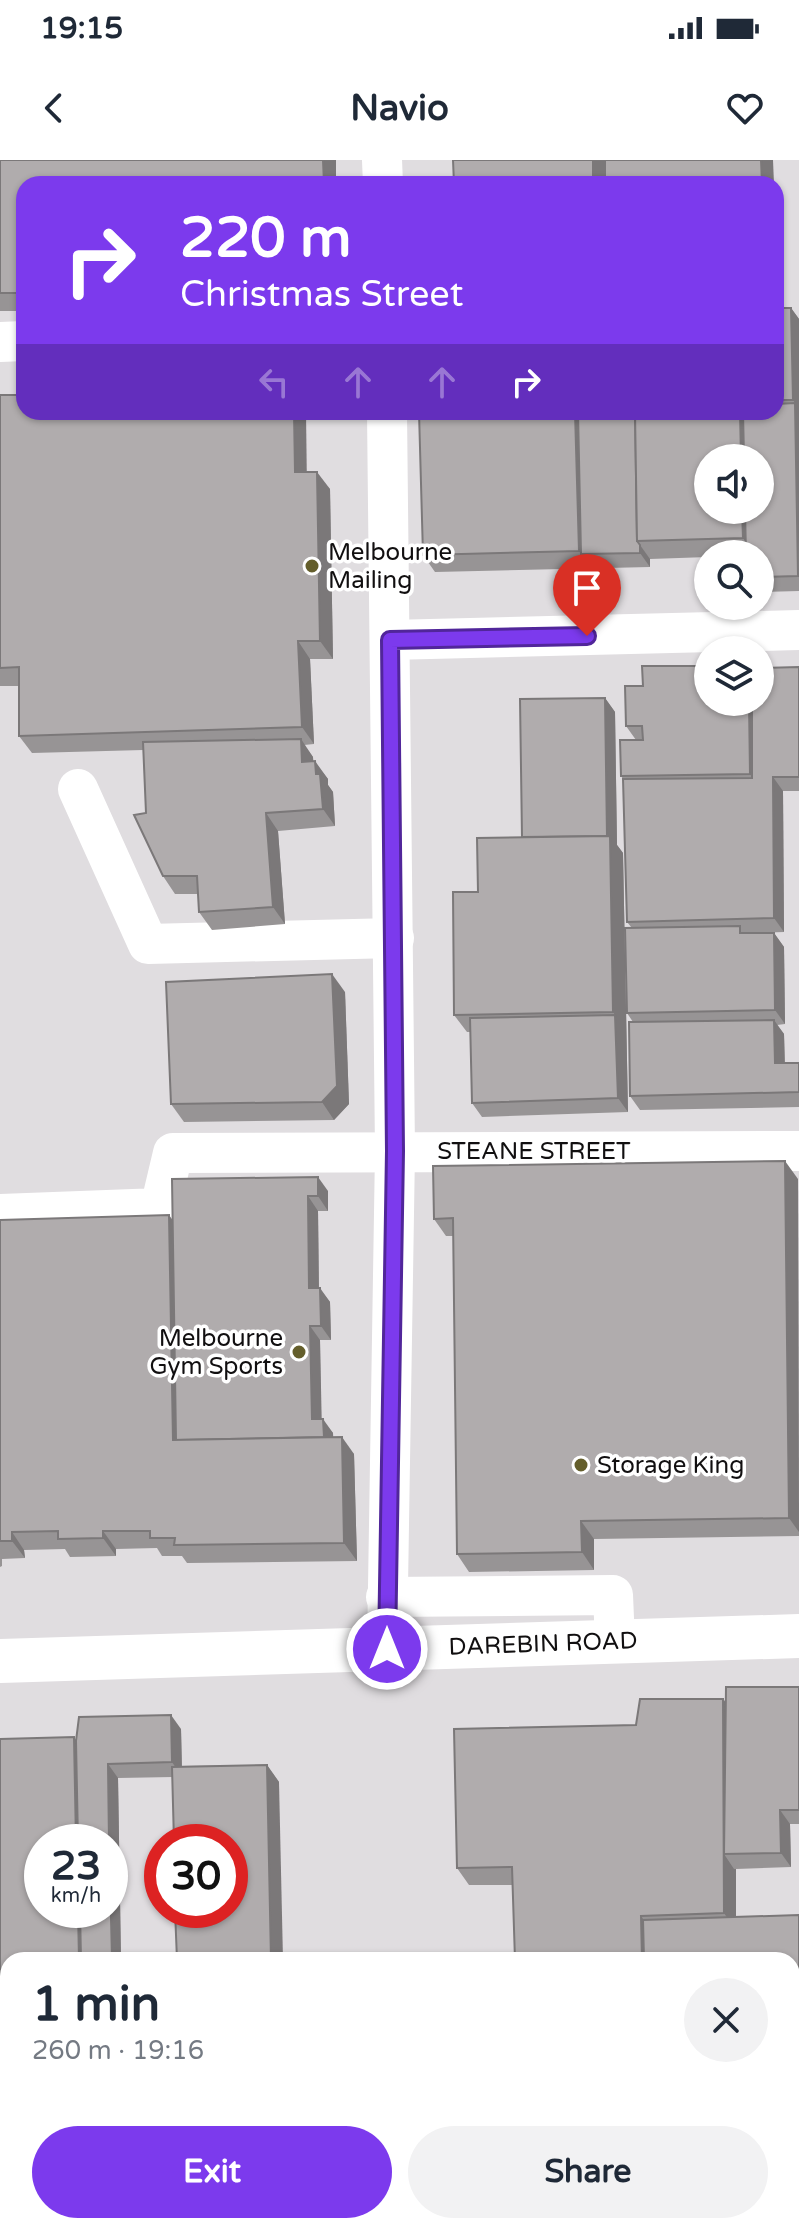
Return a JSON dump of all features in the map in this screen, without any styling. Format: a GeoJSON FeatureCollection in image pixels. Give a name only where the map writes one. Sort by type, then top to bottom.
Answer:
{"type":"FeatureCollection","features":[{"type":"Feature","properties":{"kind":"main road","name":"DAREBIN ROAD"},"geometry":{"type":"LineString","coordinates":[[0,1661],[799,1636]]}},
{"type":"Feature","properties":{"kind":"street"},"geometry":{"type":"LineString","coordinates":[[387,420],[395,1151],[387,1649]]}},
{"type":"Feature","properties":{"kind":"street"},"geometry":{"type":"LineString","coordinates":[[390,640],[799,630]]}},
{"type":"Feature","properties":{"kind":"street"},"geometry":{"type":"LineString","coordinates":[[78,789],[148,944],[394,938]]}},
{"type":"Feature","properties":{"kind":"street","name":"STEANE STREET"},"geometry":{"type":"LineString","coordinates":[[0,1214],[160,1208],[173,1153],[799,1151]]}},
{"type":"Feature","properties":{"kind":"street"},"geometry":{"type":"LineString","coordinates":[[386,1597],[613,1595],[615,1642]]}},
{"type":"Feature","properties":{"kind":"building"},"geometry":{"type":"Polygon","coordinates":[[[0,160],[323,160],[324,176],[16,176],[16,293],[0,293],[0,160]]]}},
{"type":"Feature","properties":{"kind":"building"},"geometry":{"type":"Polygon","coordinates":[[[453,160],[593,160],[593,176],[454,176],[453,160]]]}},
{"type":"Feature","properties":{"kind":"building"},"geometry":{"type":"Polygon","coordinates":[[[605,160],[761,160],[762,176],[605,176],[605,160]]]}},
{"type":"Feature","properties":{"kind":"building"},"geometry":{"type":"Polygon","coordinates":[[[784,308],[791,308],[793,400],[784,400],[784,308]]]}},
{"type":"Feature","properties":{"kind":"building"},"geometry":{"type":"Polygon","coordinates":[[[0,395],[16,395],[16,420],[294,420],[295,472],[317,472],[320,641],[298,641],[302,727],[19,736],[19,667],[0,668],[0,395]]]}},
{"type":"Feature","properties":{"kind":"building"},"geometry":{"type":"Polygon","coordinates":[[[795,403],[798,576],[774,577],[774,540],[746,540],[745,524],[774,524],[774,444],[744,444],[743,420],[784,420],[784,404],[795,403]]]}},
{"type":"Feature","properties":{"kind":"building"},"geometry":{"type":"Polygon","coordinates":[[[419,420],[575,420],[579,551],[423,555],[419,420]]]}},
{"type":"Feature","properties":{"kind":"building"},"geometry":{"type":"Polygon","coordinates":[[[578,420],[635,420],[637,541],[640,553],[581,554],[578,420]]]}},
{"type":"Feature","properties":{"kind":"building"},"geometry":{"type":"Polygon","coordinates":[[[635,420],[740,420],[741,444],[694,444],[694,524],[742,524],[743,538],[637,541],[635,420]]]}},
{"type":"Feature","properties":{"kind":"building"},"geometry":{"type":"Polygon","coordinates":[[[642,666],[694,666],[694,716],[749,716],[750,774],[621,776],[620,740],[643,740],[642,726],[626,726],[625,686],[643,686],[642,666]]]}},
{"type":"Feature","properties":{"kind":"building"},"geometry":{"type":"Polygon","coordinates":[[[799,667],[799,777],[773,777],[774,918],[627,922],[623,779],[752,778],[752,716],[774,716],[774,668],[799,667]]]}},
{"type":"Feature","properties":{"kind":"building"},"geometry":{"type":"Polygon","coordinates":[[[605,698],[607,836],[522,837],[520,699],[605,698]]]}},
{"type":"Feature","properties":{"kind":"building"},"geometry":{"type":"Polygon","coordinates":[[[301,739],[302,762],[315,761],[316,774],[320,774],[323,809],[266,813],[273,907],[199,912],[197,876],[163,876],[134,815],[146,813],[143,742],[301,739]]]}},
{"type":"Feature","properties":{"kind":"building"},"geometry":{"type":"Polygon","coordinates":[[[610,836],[613,1012],[454,1015],[453,892],[478,892],[477,838],[610,836]]]}},
{"type":"Feature","properties":{"kind":"building"},"geometry":{"type":"Polygon","coordinates":[[[740,926],[740,933],[774,933],[775,1010],[627,1013],[625,928],[740,926]]]}},
{"type":"Feature","properties":{"kind":"building"},"geometry":{"type":"Polygon","coordinates":[[[332,974],[337,1086],[322,1102],[171,1104],[166,982],[332,974]]]}},
{"type":"Feature","properties":{"kind":"building"},"geometry":{"type":"Polygon","coordinates":[[[615,1015],[618,1098],[472,1103],[470,1018],[615,1015]]]}},
{"type":"Feature","properties":{"kind":"building"},"geometry":{"type":"Polygon","coordinates":[[[774,1020],[775,1063],[799,1063],[799,1092],[630,1096],[629,1022],[774,1020]]]}},
{"type":"Feature","properties":{"kind":"building"},"geometry":{"type":"Polygon","coordinates":[[[785,1161],[789,1518],[581,1521],[582,1552],[457,1554],[453,1218],[434,1219],[433,1166],[785,1161]]]}},
{"type":"Feature","properties":{"kind":"building"},"geometry":{"type":"Polygon","coordinates":[[[318,1177],[318,1196],[308,1196],[309,1288],[320,1288],[321,1326],[310,1326],[312,1419],[323,1419],[324,1437],[176,1440],[172,1179],[318,1177]]]}},
{"type":"Feature","properties":{"kind":"building"},"geometry":{"type":"Polygon","coordinates":[[[169,1215],[173,1440],[342,1437],[344,1543],[174,1545],[175,1538],[150,1538],[150,1531],[103,1531],[103,1538],[58,1539],[58,1531],[12,1532],[12,1541],[0,1541],[0,1220],[169,1215]]]}},
{"type":"Feature","properties":{"kind":"building"},"geometry":{"type":"Polygon","coordinates":[[[726,1687],[799,1687],[799,1810],[780,1810],[781,1853],[724,1854],[726,1687]]]}},
{"type":"Feature","properties":{"kind":"building"},"geometry":{"type":"Polygon","coordinates":[[[640,1699],[723,1699],[724,1913],[641,1916],[642,1952],[515,1952],[512,1867],[457,1868],[454,1729],[636,1725],[640,1699]]]}},
{"type":"Feature","properties":{"kind":"building"},"geometry":{"type":"Polygon","coordinates":[[[171,1715],[172,1762],[108,1764],[109,1824],[78,1824],[76,1741],[79,1717],[171,1715]]]}},
{"type":"Feature","properties":{"kind":"building"},"geometry":{"type":"Polygon","coordinates":[[[74,1737],[76,1824],[24,1824],[24,1928],[78,1928],[79,1952],[0,1952],[0,1739],[74,1737]]]}},
{"type":"Feature","properties":{"kind":"building"},"geometry":{"type":"Polygon","coordinates":[[[267,1765],[271,1952],[177,1952],[176,1928],[248,1928],[248,1824],[174,1824],[172,1767],[267,1765]]]}},
{"type":"Feature","properties":{"kind":"building"},"geometry":{"type":"Polygon","coordinates":[[[799,1915],[799,1952],[644,1952],[643,1920],[799,1915]]]}},
{"type":"Feature","properties":{"kind":"building"},"geometry":{"type":"Polygon","coordinates":[[[80,1928],[111,1928],[112,1952],[81,1952],[80,1928]]]}},
{"type":"Feature","properties":{"kind":"place","name":"Melbourne Mailing"},"geometry":{"type":"Point","coordinates":[312,566]}},
{"type":"Feature","properties":{"kind":"place","name":"Melbourne Gym Sports"},"geometry":{"type":"Point","coordinates":[299,1352]}},
{"type":"Feature","properties":{"kind":"place","name":"Storage King"},"geometry":{"type":"Point","coordinates":[581,1465]}},
{"type":"Feature","properties":{"kind":"route"},"geometry":{"type":"LineString","coordinates":[[387,1649],[395,1151],[390,640],[587,636]]}}]}
